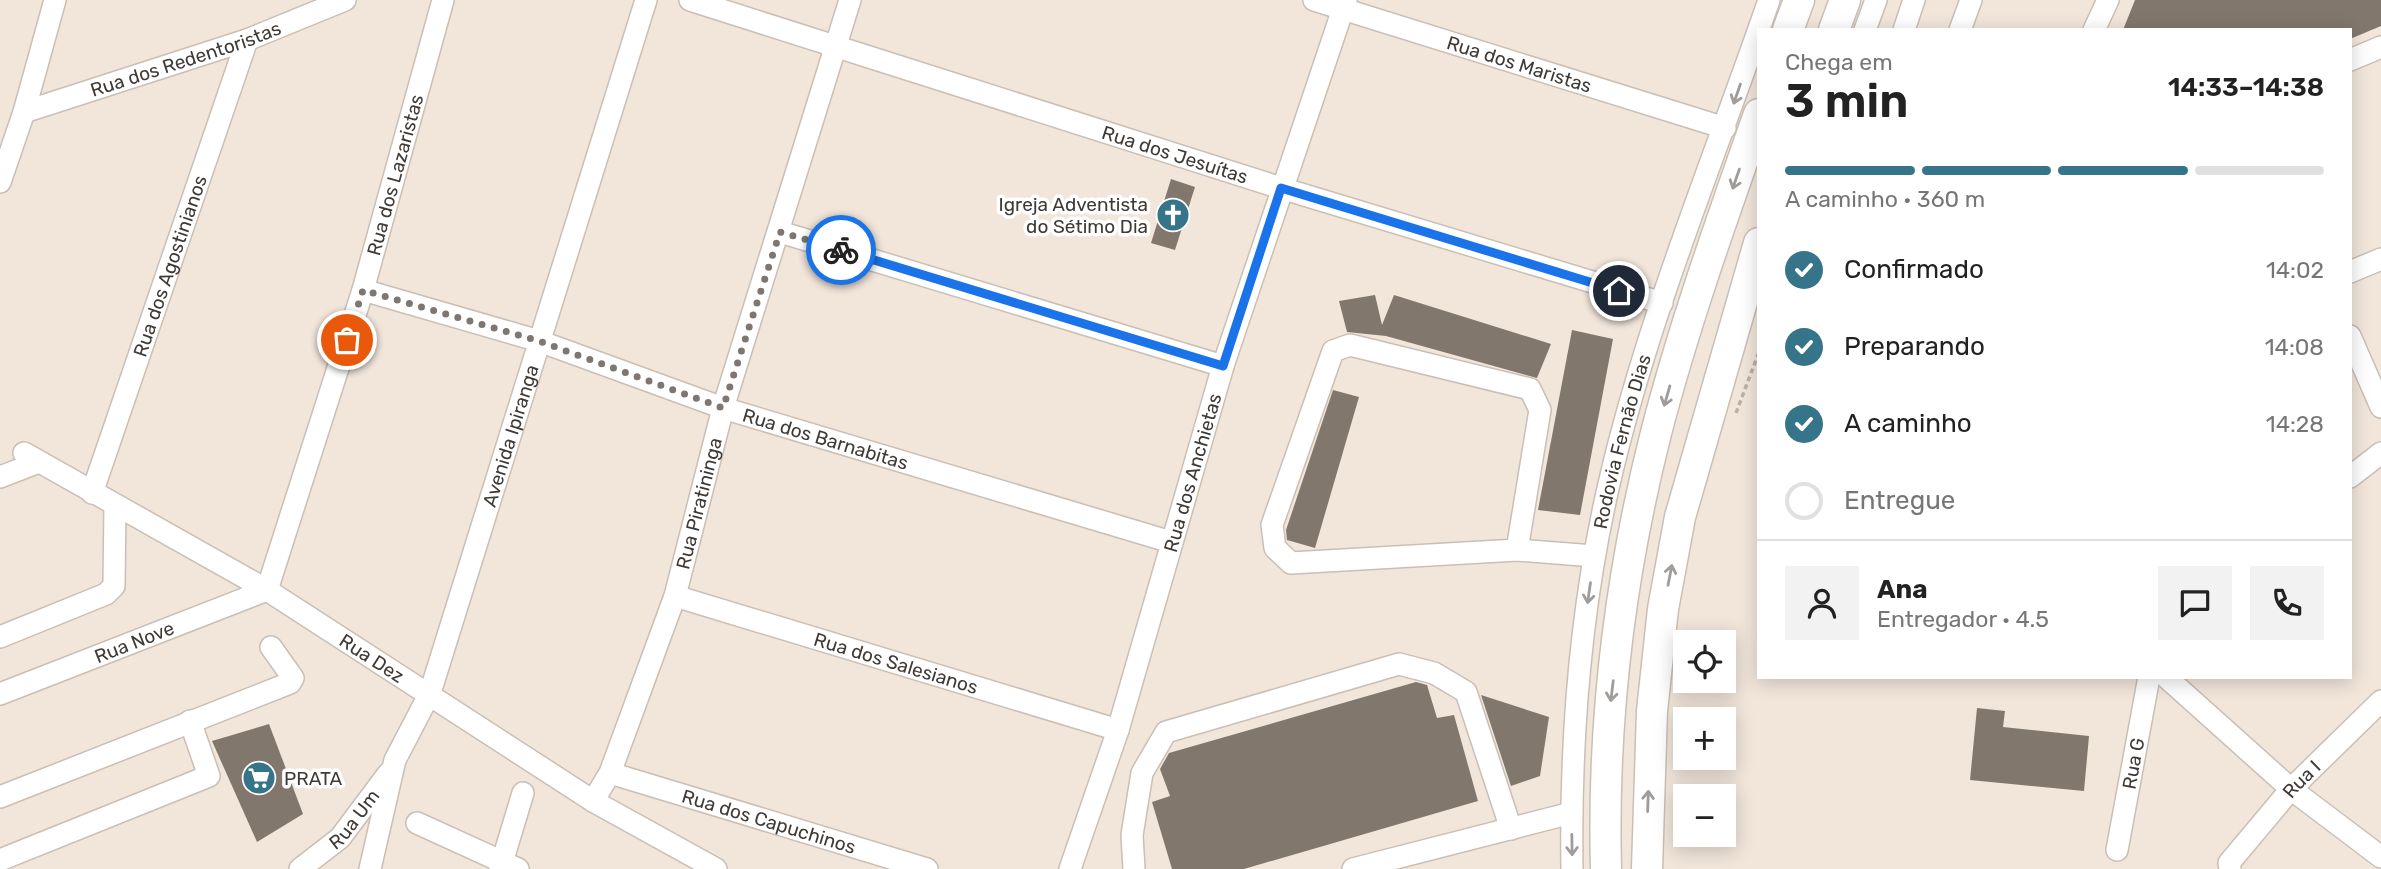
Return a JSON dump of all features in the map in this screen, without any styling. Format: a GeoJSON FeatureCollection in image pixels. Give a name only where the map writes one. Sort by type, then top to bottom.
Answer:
{"type":"FeatureCollection","features":[{"type":"Feature","properties":{"kind":"highway"},"geometry":{"type":"LineString","coordinates":[[1789,28],[1798,0]]}},
{"type":"Feature","properties":{"kind":"highway"},"geometry":{"type":"LineString","coordinates":[[1835,28],[1844,0]]}},
{"type":"Feature","properties":{"kind":"highway","name":"Rodovia Fernão Dias"},"geometry":{"type":"LineString","coordinates":[[1606,869],[1610,710],[1622,602],[1640,502],[1680,353],[1757,120]]}},
{"type":"Feature","properties":{"kind":"highway"},"geometry":{"type":"LineString","coordinates":[[1745,347],[1757,258]]}},
{"type":"Feature","properties":{"kind":"highway"},"geometry":{"type":"LineString","coordinates":[[1647,869],[1651,711],[1663,610],[1680,517],[1745,347],[1757,301]]}},
{"type":"Feature","properties":{"kind":"street"},"geometry":{"type":"LineString","coordinates":[[0,182],[24,112],[55,0]]}},
{"type":"Feature","properties":{"kind":"street","name":"Rua dos Redentoristas"},"geometry":{"type":"LineString","coordinates":[[24,112],[247,40],[345,0]]}},
{"type":"Feature","properties":{"kind":"street","name":"Rua dos Lazaristas"},"geometry":{"type":"LineString","coordinates":[[267,590],[363,290],[443,0]]}},
{"type":"Feature","properties":{"kind":"street","name":"Avenida Ipiranga"},"geometry":{"type":"LineString","coordinates":[[370,869],[395,760],[429,693],[646,0]]}},
{"type":"Feature","properties":{"kind":"street","name":"Rua dos Jesuítas"},"geometry":{"type":"LineString","coordinates":[[690,0],[1281,188],[1662,303]]}},
{"type":"Feature","properties":{"kind":"street","name":"Rua Piratininga"},"geometry":{"type":"LineString","coordinates":[[593,801],[610,773],[675,596],[723,408],[780,232],[850,0]]}},
{"type":"Feature","properties":{"kind":"street","name":"Rua dos Maristas"},"geometry":{"type":"LineString","coordinates":[[1314,0],[1345,4],[1725,128]]}},
{"type":"Feature","properties":{"kind":"street","name":"Rodovia Fernão Dias"},"geometry":{"type":"LineString","coordinates":[[1759,28],[1769,0]]}},
{"type":"Feature","properties":{"kind":"street"},"geometry":{"type":"LineString","coordinates":[[1866,28],[1876,0]]}},
{"type":"Feature","properties":{"kind":"street"},"geometry":{"type":"LineString","coordinates":[[1905,28],[1914,0]]}},
{"type":"Feature","properties":{"kind":"street"},"geometry":{"type":"LineString","coordinates":[[1961,28],[1971,0]]}},
{"type":"Feature","properties":{"kind":"street"},"geometry":{"type":"LineString","coordinates":[[2095,28],[2108,0]]}},
{"type":"Feature","properties":{"kind":"street","name":"Rua dos Anchietas"},"geometry":{"type":"LineString","coordinates":[[1070,869],[1118,730],[1223,366],[1345,4]]}},
{"type":"Feature","properties":{"kind":"street","name":"Rodovia Fernão Dias"},"geometry":{"type":"LineString","coordinates":[[1572,869],[1572,813],[1582,640],[1594,556],[1609,483],[1662,303],[1757,35]]}},
{"type":"Feature","properties":{"kind":"street","name":"Rua dos Agostinianos"},"geometry":{"type":"LineString","coordinates":[[92,493],[247,40]]}},
{"type":"Feature","properties":{"kind":"street"},"geometry":{"type":"LineString","coordinates":[[2352,59],[2381,47]]}},
{"type":"Feature","properties":{"kind":"street"},"geometry":{"type":"LineString","coordinates":[[780,232],[1223,366]]}},
{"type":"Feature","properties":{"kind":"street"},"geometry":{"type":"LineString","coordinates":[[2352,271],[2381,259]]}},
{"type":"Feature","properties":{"kind":"street","name":"Rua dos Barnabitas"},"geometry":{"type":"LineString","coordinates":[[363,290],[539,341],[723,408],[1171,542]]}},
{"type":"Feature","properties":{"kind":"street"},"geometry":{"type":"LineString","coordinates":[[2352,341],[2381,407]]}},
{"type":"Feature","properties":{"kind":"street"},"geometry":{"type":"LineString","coordinates":[[1517,551],[1540,410],[1530,389],[1350,345],[1333,351],[1272,525],[1275,548],[1291,563],[1517,551],[1594,556]]}},
{"type":"Feature","properties":{"kind":"street"},"geometry":{"type":"LineString","coordinates":[[2352,475],[2381,453]]}},
{"type":"Feature","properties":{"kind":"street","name":"Rua Dez"},"geometry":{"type":"LineString","coordinates":[[0,477],[32,457],[114,506],[267,590],[593,801],[716,869]]}},
{"type":"Feature","properties":{"kind":"street"},"geometry":{"type":"LineString","coordinates":[[0,637],[106,594],[114,586],[114,506]]}},
{"type":"Feature","properties":{"kind":"street","name":"Rua Nove"},"geometry":{"type":"LineString","coordinates":[[0,694],[267,590]]}},
{"type":"Feature","properties":{"kind":"street","name":"Rua dos Salesianos"},"geometry":{"type":"LineString","coordinates":[[675,596],[1118,730]]}},
{"type":"Feature","properties":{"kind":"street"},"geometry":{"type":"LineString","coordinates":[[0,797],[290,682],[293,678],[290,671],[271,647]]}},
{"type":"Feature","properties":{"kind":"street"},"geometry":{"type":"LineString","coordinates":[[1134,869],[1132,835],[1142,773],[1166,732],[1399,664],[1434,673],[1466,692],[1511,828]]}},
{"type":"Feature","properties":{"kind":"street","name":"Rua G"},"geometry":{"type":"LineString","coordinates":[[2117,850],[2149,679]]}},
{"type":"Feature","properties":{"kind":"street"},"geometry":{"type":"LineString","coordinates":[[2168,679],[2291,789],[2381,858]]}},
{"type":"Feature","properties":{"kind":"street","name":"Rua I"},"geometry":{"type":"LineString","coordinates":[[2229,866],[2291,789],[2381,701]]}},
{"type":"Feature","properties":{"kind":"street"},"geometry":{"type":"LineString","coordinates":[[0,860],[209,776],[191,720]]}},
{"type":"Feature","properties":{"kind":"street","name":"Rua Um"},"geometry":{"type":"LineString","coordinates":[[300,869],[340,838],[395,760]]}},
{"type":"Feature","properties":{"kind":"street","name":"Rua dos Capuchinos"},"geometry":{"type":"LineString","coordinates":[[610,773],[927,869]]}},
{"type":"Feature","properties":{"kind":"street"},"geometry":{"type":"LineString","coordinates":[[418,824],[507,867],[523,793]]}},
{"type":"Feature","properties":{"kind":"street"},"geometry":{"type":"LineString","coordinates":[[1353,869],[1572,813]]}},
{"type":"Feature","properties":{"kind":"path"},"geometry":{"type":"LineString","coordinates":[[1732,424],[1745,347]]}},
{"type":"Feature","properties":{"kind":"building"},"geometry":{"type":"Polygon","coordinates":[[[2135,0],[2381,0],[2381,26],[2352,38],[2352,28],[2124,28],[2135,0]]]}},
{"type":"Feature","properties":{"kind":"building","name":"Igreja Adventista do Sétimo Dia"},"geometry":{"type":"Polygon","coordinates":[[[1171,179],[1195,187],[1175,250],[1151,243],[1171,179]]]}},
{"type":"Feature","properties":{"kind":"building"},"geometry":{"type":"Polygon","coordinates":[[[1375,295],[1382,325],[1394,295],[1551,344],[1537,378],[1386,336],[1347,332],[1339,301],[1375,295]]]}},
{"type":"Feature","properties":{"kind":"building"},"geometry":{"type":"Polygon","coordinates":[[[1572,330],[1613,339],[1580,515],[1538,510],[1572,330]]]}},
{"type":"Feature","properties":{"kind":"building"},"geometry":{"type":"Polygon","coordinates":[[[1333,390],[1359,397],[1315,548],[1287,540],[1286,530],[1333,390]]]}},
{"type":"Feature","properties":{"kind":"building"},"geometry":{"type":"Polygon","coordinates":[[[1416,682],[1427,685],[1437,718],[1454,715],[1478,801],[1244,869],[1172,869],[1152,802],[1170,796],[1160,769],[1169,753],[1416,682]]]}},
{"type":"Feature","properties":{"kind":"building"},"geometry":{"type":"Polygon","coordinates":[[[1481,695],[1549,717],[1540,776],[1511,786],[1481,695]]]}},
{"type":"Feature","properties":{"kind":"building"},"geometry":{"type":"Polygon","coordinates":[[[1977,708],[2005,711],[2003,727],[2089,736],[2084,791],[1970,780],[1977,708]]]}},
{"type":"Feature","properties":{"kind":"building","name":"PRATA"},"geometry":{"type":"Polygon","coordinates":[[[269,724],[303,814],[257,842],[212,741],[269,724]]]}},
{"type":"Feature","properties":{"kind":"way so far"},"geometry":{"type":"LineString","coordinates":[[347,340],[363,290],[539,341],[723,408],[780,232],[841,250]]}},
{"type":"Feature","properties":{"kind":"place","name":"Igreja Adventista do Sétimo Dia"},"geometry":{"type":"Point","coordinates":[1173,215]}},
{"type":"Feature","properties":{"kind":"place","name":"PRATA"},"geometry":{"type":"Point","coordinates":[259,778]}},
{"type":"Feature","properties":{"kind":"route"},"geometry":{"type":"LineString","coordinates":[[841,250],[1223,366],[1281,188],[1619,291]]}}]}
